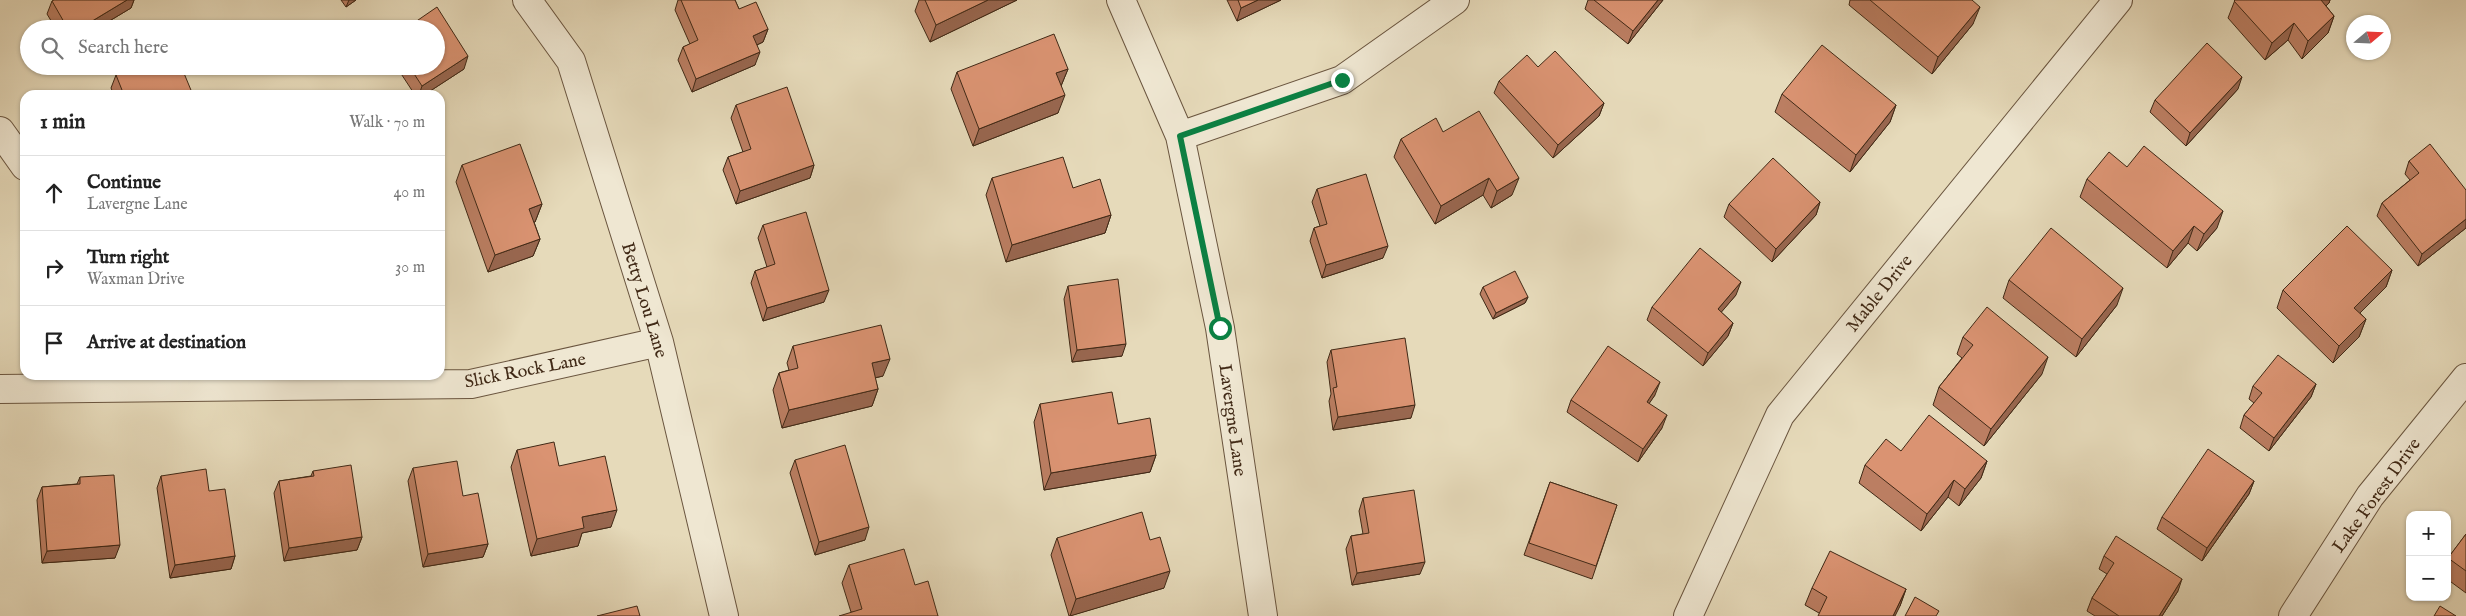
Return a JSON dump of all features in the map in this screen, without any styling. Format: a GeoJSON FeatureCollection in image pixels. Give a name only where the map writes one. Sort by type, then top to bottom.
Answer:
{"type":"FeatureCollection","features":[{"type":"Feature","properties":{"kind":"street","name":"Betty Lou Lane"},"geometry":{"type":"LineString","coordinates":[[527,0],[571,61],[658,342],[724,616]]}},
{"type":"Feature","properties":{"kind":"street","name":"Lavergne Lane"},"geometry":{"type":"LineString","coordinates":[[1121,0],[1180,136],[1220,328],[1263,616]]}},
{"type":"Feature","properties":{"kind":"street"},"geometry":{"type":"LineString","coordinates":[[1180,136],[1342,80],[1455,0]]}},
{"type":"Feature","properties":{"kind":"street","name":"Mable Drive"},"geometry":{"type":"LineString","coordinates":[[1688,616],[1780,415],[2118,0]]}},
{"type":"Feature","properties":{"kind":"street"},"geometry":{"type":"LineString","coordinates":[[0,131],[20,159]]}},
{"type":"Feature","properties":{"kind":"street","name":"Slick Rock Lane"},"geometry":{"type":"LineString","coordinates":[[0,389],[65,382],[471,384],[658,342]]}},
{"type":"Feature","properties":{"kind":"street","name":"Lake Forest Drive"},"geometry":{"type":"LineString","coordinates":[[2292,616],[2370,496],[2466,378]]}},
{"type":"Feature","properties":{"kind":"building"},"geometry":{"type":"Polygon","coordinates":[[[127,0],[94,20],[63,20],[52,1],[127,0]]]}},
{"type":"Feature","properties":{"kind":"building"},"geometry":{"type":"Polygon","coordinates":[[[681,0],[735,0],[739,9],[756,2],[768,29],[753,36],[760,52],[696,79],[683,47],[698,40],[681,0]]]}},
{"type":"Feature","properties":{"kind":"building"},"geometry":{"type":"Polygon","coordinates":[[[925,0],[988,0],[936,25],[925,0]]]}},
{"type":"Feature","properties":{"kind":"building"},"geometry":{"type":"Polygon","coordinates":[[[1238,0],[1258,0],[1241,8],[1238,0]]]}},
{"type":"Feature","properties":{"kind":"building"},"geometry":{"type":"Polygon","coordinates":[[[1594,0],[1658,0],[1633,31],[1594,0]]]}},
{"type":"Feature","properties":{"kind":"building"},"geometry":{"type":"Polygon","coordinates":[[[1870,0],[1972,0],[1980,7],[1938,57],[1870,0]]]}},
{"type":"Feature","properties":{"kind":"building"},"geometry":{"type":"Polygon","coordinates":[[[2235,0],[2321,0],[2334,16],[2308,41],[2294,23],[2272,43],[2235,0]]]}},
{"type":"Feature","properties":{"kind":"building"},"geometry":{"type":"Polygon","coordinates":[[[437,7],[468,56],[445,71],[445,20],[418,20],[437,7]]]}},
{"type":"Feature","properties":{"kind":"building"},"geometry":{"type":"Polygon","coordinates":[[[1054,34],[1068,69],[1056,73],[1065,95],[979,129],[957,72],[1054,34]]]}},
{"type":"Feature","properties":{"kind":"building"},"geometry":{"type":"Polygon","coordinates":[[[2207,43],[2242,77],[2190,133],[2155,100],[2207,43]]]}},
{"type":"Feature","properties":{"kind":"building"},"geometry":{"type":"Polygon","coordinates":[[[1822,45],[1896,105],[1856,155],[1782,94],[1822,45]]]}},
{"type":"Feature","properties":{"kind":"building"},"geometry":{"type":"Polygon","coordinates":[[[1555,51],[1604,103],[1558,145],[1499,81],[1527,55],[1538,67],[1555,51]]]}},
{"type":"Feature","properties":{"kind":"building"},"geometry":{"type":"Polygon","coordinates":[[[116,75],[185,75],[191,90],[122,90],[116,75]]]}},
{"type":"Feature","properties":{"kind":"building"},"geometry":{"type":"Polygon","coordinates":[[[415,75],[439,75],[422,86],[415,75]]]}},
{"type":"Feature","properties":{"kind":"building"},"geometry":{"type":"Polygon","coordinates":[[[787,87],[814,165],[740,191],[728,157],[751,149],[736,105],[787,87]]]}},
{"type":"Feature","properties":{"kind":"building"},"geometry":{"type":"Polygon","coordinates":[[[1479,111],[1519,178],[1497,191],[1489,178],[1441,206],[1401,139],[1436,118],[1443,132],[1479,111]]]}},
{"type":"Feature","properties":{"kind":"building"},"geometry":{"type":"Polygon","coordinates":[[[520,144],[542,204],[529,209],[540,239],[495,255],[462,165],[520,144]]]}},
{"type":"Feature","properties":{"kind":"building"},"geometry":{"type":"Polygon","coordinates":[[[2430,144],[2466,190],[2466,219],[2422,254],[2382,203],[2419,173],[2409,161],[2430,144]]]}},
{"type":"Feature","properties":{"kind":"building"},"geometry":{"type":"Polygon","coordinates":[[[2144,146],[2223,211],[2204,234],[2194,226],[2173,251],[2087,179],[2109,152],[2127,167],[2144,146]]]}},
{"type":"Feature","properties":{"kind":"building"},"geometry":{"type":"Polygon","coordinates":[[[1063,157],[1073,188],[1100,179],[1111,215],[1012,245],[992,178],[1063,157]]]}},
{"type":"Feature","properties":{"kind":"building"},"geometry":{"type":"Polygon","coordinates":[[[1773,158],[1820,202],[1776,249],[1729,204],[1773,158]]]}},
{"type":"Feature","properties":{"kind":"building"},"geometry":{"type":"Polygon","coordinates":[[[1366,174],[1388,246],[1326,265],[1314,228],[1327,224],[1317,189],[1366,174]]]}},
{"type":"Feature","properties":{"kind":"building"},"geometry":{"type":"Polygon","coordinates":[[[806,212],[829,290],[767,308],[755,271],[775,264],[763,225],[806,212]]]}},
{"type":"Feature","properties":{"kind":"building"},"geometry":{"type":"Polygon","coordinates":[[[2347,226],[2392,270],[2354,308],[2366,319],[2339,346],[2283,290],[2347,226]]]}},
{"type":"Feature","properties":{"kind":"building"},"geometry":{"type":"Polygon","coordinates":[[[2051,228],[2123,288],[2082,339],[2009,280],[2051,228]]]}},
{"type":"Feature","properties":{"kind":"building"},"geometry":{"type":"Polygon","coordinates":[[[1700,248],[1741,282],[1718,309],[1733,323],[1708,353],[1652,307],[1700,248]]]}},
{"type":"Feature","properties":{"kind":"building"},"geometry":{"type":"Polygon","coordinates":[[[1515,271],[1528,297],[1496,313],[1483,287],[1515,271]]]}},
{"type":"Feature","properties":{"kind":"building"},"geometry":{"type":"Polygon","coordinates":[[[1118,279],[1126,344],[1077,350],[1068,286],[1118,279]]]}},
{"type":"Feature","properties":{"kind":"building"},"geometry":{"type":"Polygon","coordinates":[[[1987,307],[2048,357],[1991,429],[1939,387],[1973,345],[1963,337],[1987,307]]]}},
{"type":"Feature","properties":{"kind":"building"},"geometry":{"type":"Polygon","coordinates":[[[881,325],[890,359],[872,363],[878,389],[789,410],[779,373],[798,368],[793,346],[881,325]]]}},
{"type":"Feature","properties":{"kind":"building"},"geometry":{"type":"Polygon","coordinates":[[[1405,338],[1415,405],[1338,417],[1333,388],[1337,387],[1331,350],[1405,338]]]}},
{"type":"Feature","properties":{"kind":"building"},"geometry":{"type":"Polygon","coordinates":[[[1608,346],[1660,382],[1647,402],[1667,415],[1643,449],[1571,400],[1608,346]]]}},
{"type":"Feature","properties":{"kind":"building"},"geometry":{"type":"Polygon","coordinates":[[[2278,355],[2316,384],[2274,438],[2244,415],[2262,393],[2253,386],[2278,355]]]}},
{"type":"Feature","properties":{"kind":"building"},"geometry":{"type":"Polygon","coordinates":[[[1112,392],[1118,424],[1150,418],[1156,455],[1051,473],[1040,404],[1112,392]]]}},
{"type":"Feature","properties":{"kind":"building"},"geometry":{"type":"Polygon","coordinates":[[[1929,415],[1987,461],[1965,489],[1954,480],[1927,514],[1865,465],[1886,439],[1901,451],[1929,415]]]}},
{"type":"Feature","properties":{"kind":"building"},"geometry":{"type":"Polygon","coordinates":[[[554,442],[559,466],[605,456],[617,510],[582,517],[584,528],[537,539],[517,450],[554,442]]]}},
{"type":"Feature","properties":{"kind":"building"},"geometry":{"type":"Polygon","coordinates":[[[845,445],[869,527],[819,542],[795,460],[845,445]]]}},
{"type":"Feature","properties":{"kind":"building"},"geometry":{"type":"Polygon","coordinates":[[[2208,449],[2254,481],[2207,548],[2162,517],[2208,449]]]}},
{"type":"Feature","properties":{"kind":"building"},"geometry":{"type":"Polygon","coordinates":[[[457,461],[463,496],[478,493],[488,544],[428,554],[413,468],[457,461]]]}},
{"type":"Feature","properties":{"kind":"building"},"geometry":{"type":"Polygon","coordinates":[[[351,465],[362,537],[289,548],[279,481],[314,476],[313,471],[351,465]]]}},
{"type":"Feature","properties":{"kind":"building"},"geometry":{"type":"Polygon","coordinates":[[[206,469],[209,491],[225,489],[235,556],[175,565],[161,476],[206,469]]]}},
{"type":"Feature","properties":{"kind":"building"},"geometry":{"type":"Polygon","coordinates":[[[114,475],[120,545],[47,551],[42,487],[80,484],[80,477],[114,475]]]}},
{"type":"Feature","properties":{"kind":"building"},"geometry":{"type":"Polygon","coordinates":[[[1550,482],[1617,505],[1596,566],[1529,543],[1550,482]]]}},
{"type":"Feature","properties":{"kind":"building"},"geometry":{"type":"Polygon","coordinates":[[[1414,490],[1425,562],[1357,573],[1351,536],[1369,533],[1363,498],[1414,490]]]}},
{"type":"Feature","properties":{"kind":"building"},"geometry":{"type":"Polygon","coordinates":[[[1142,512],[1150,540],[1160,537],[1170,571],[1076,599],[1057,538],[1142,512]]]}},
{"type":"Feature","properties":{"kind":"building"},"geometry":{"type":"Polygon","coordinates":[[[2466,534],[2466,571],[2451,560],[2451,554],[2466,534]]]}},
{"type":"Feature","properties":{"kind":"building"},"geometry":{"type":"Polygon","coordinates":[[[2116,536],[2182,579],[2159,616],[2119,616],[2092,598],[2114,563],[2104,556],[2116,536]]]}},
{"type":"Feature","properties":{"kind":"building"},"geometry":{"type":"Polygon","coordinates":[[[904,549],[915,585],[928,581],[938,616],[839,616],[862,609],[849,565],[904,549]]]}},
{"type":"Feature","properties":{"kind":"building"},"geometry":{"type":"Polygon","coordinates":[[[1830,551],[1906,589],[1893,616],[1818,616],[1827,597],[1812,588],[1830,551]]]}},
{"type":"Feature","properties":{"kind":"building"},"geometry":{"type":"Polygon","coordinates":[[[1915,597],[1939,611],[1936,616],[1905,616],[1915,597]]]}},
{"type":"Feature","properties":{"kind":"building"},"geometry":{"type":"Polygon","coordinates":[[[637,606],[640,616],[597,616],[637,606]]]}},
{"type":"Feature","properties":{"kind":"building"},"geometry":{"type":"Polygon","coordinates":[[[2440,606],[2456,616],[2434,616],[2440,606]]]}},
{"type":"Feature","properties":{"kind":"route"},"geometry":{"type":"LineString","coordinates":[[1220,328],[1180,136],[1342,80]]}}]}
